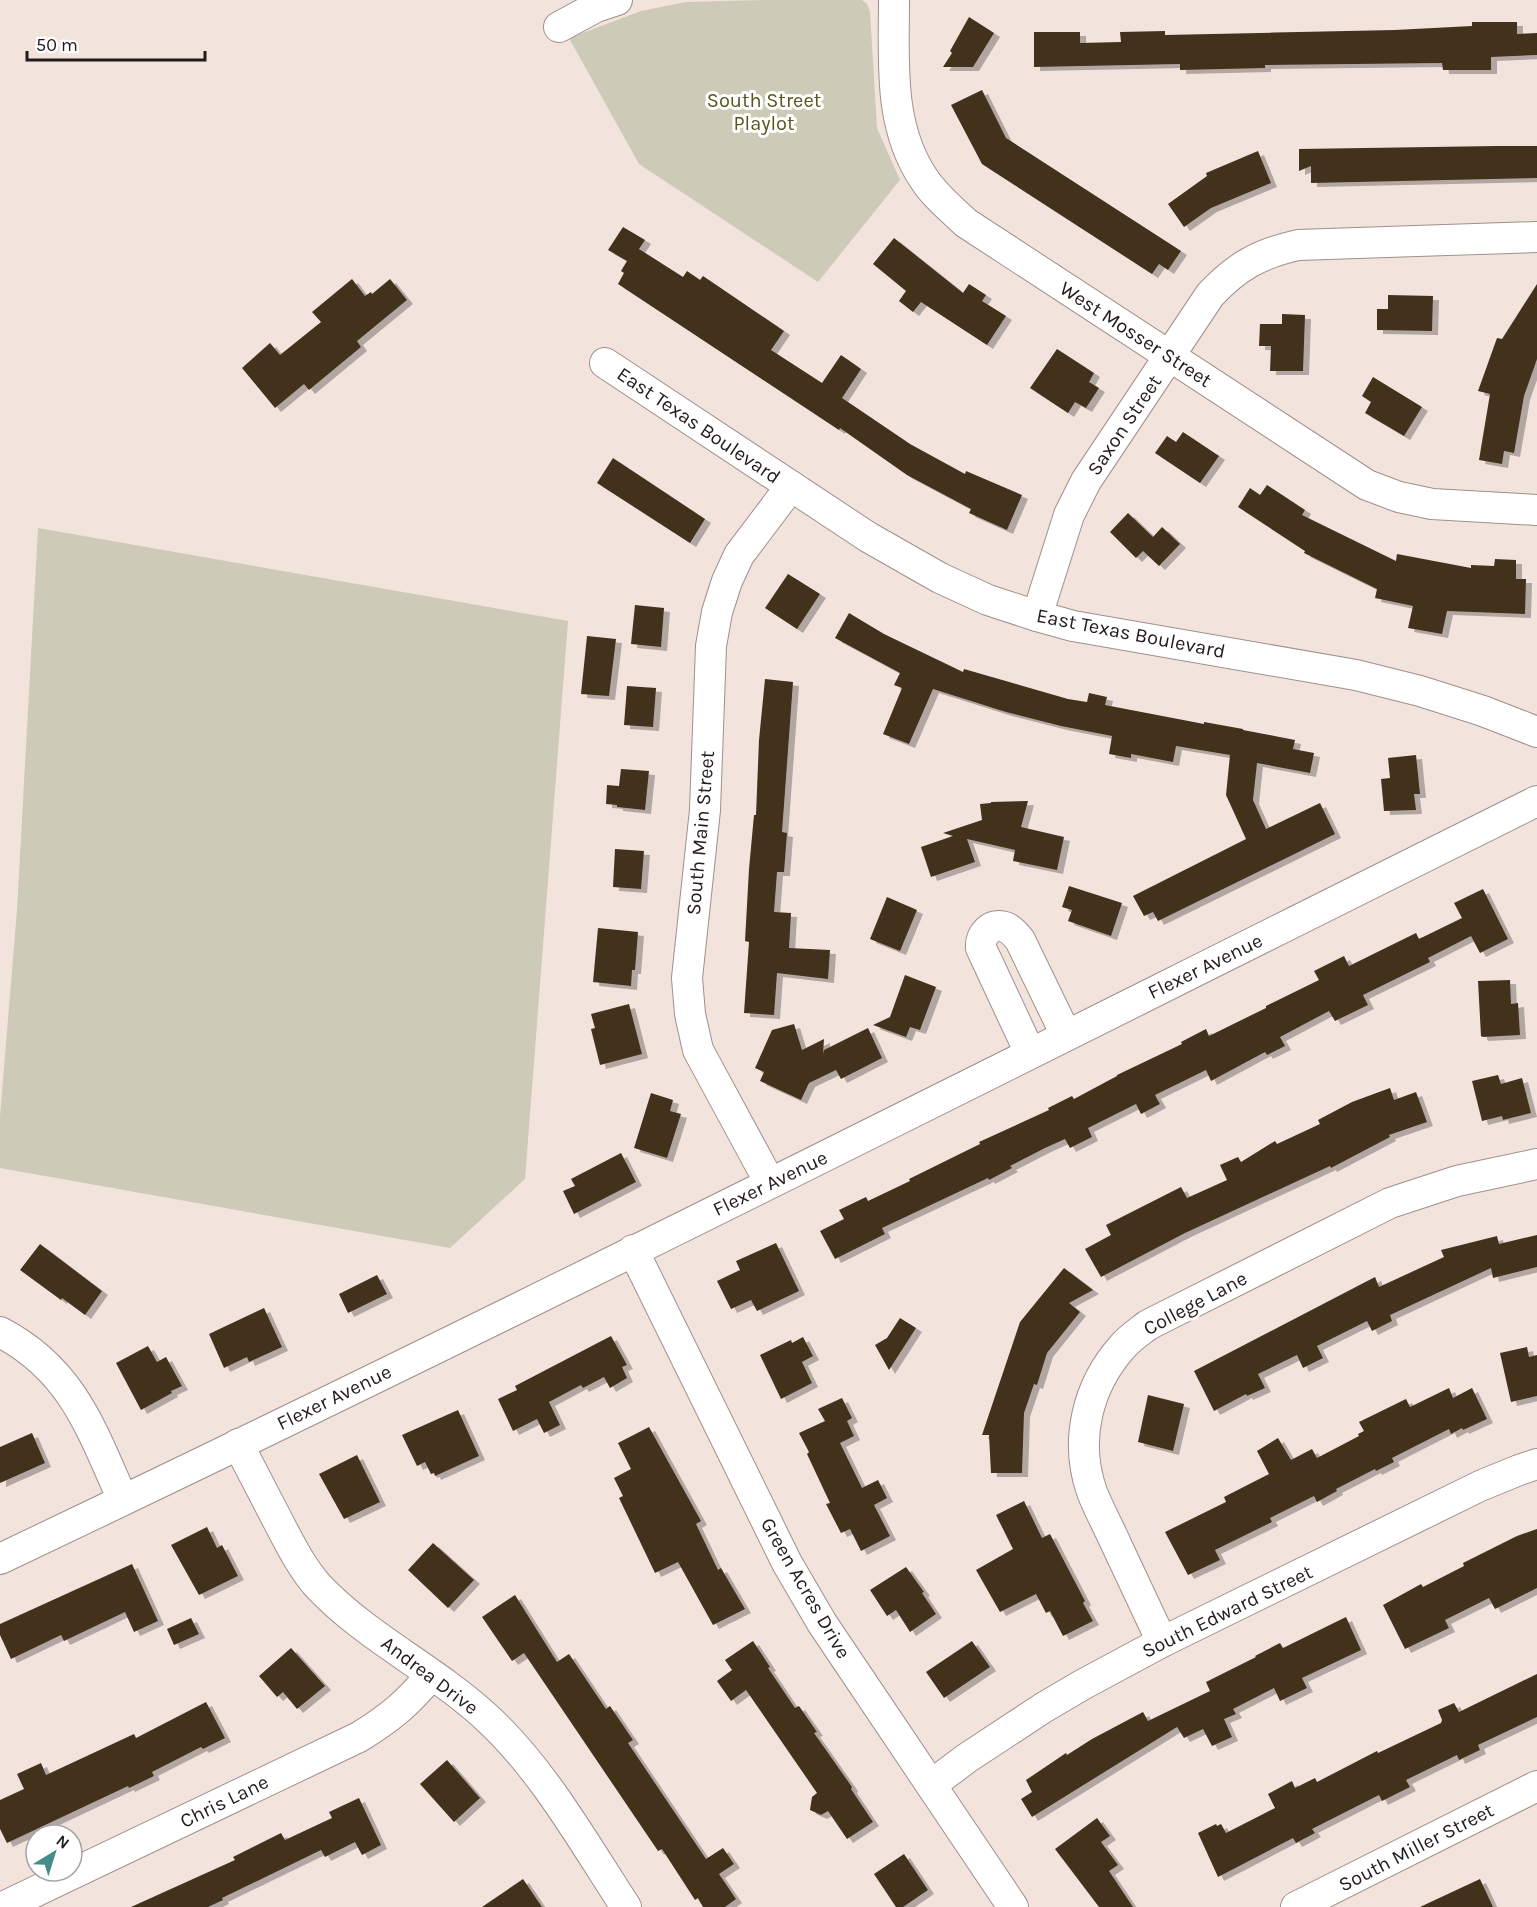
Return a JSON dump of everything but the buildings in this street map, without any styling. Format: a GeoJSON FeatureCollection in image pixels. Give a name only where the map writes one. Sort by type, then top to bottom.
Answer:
{"type":"FeatureCollection","features":[{"type":"Feature","properties":{"kind":"street"},"geometry":{"type":"LineString","coordinates":[[559,27],[596,7],[617,0]]}},
{"type":"Feature","properties":{"kind":"street","name":"West Mosser Street"},"geometry":{"type":"LineString","coordinates":[[894,0],[895,94],[900,124],[909,153],[924,179],[943,202],[966,223],[1367,485],[1399,497],[1432,504],[1537,510]]}},
{"type":"Feature","properties":{"kind":"street","name":"Saxon Street"},"geometry":{"type":"LineString","coordinates":[[1037,616],[1069,516],[1086,482],[1210,294],[1226,277],[1249,261],[1270,251],[1298,245],[1537,237]]}},
{"type":"Feature","properties":{"kind":"street","name":"East Texas Boulevard"},"geometry":{"type":"LineString","coordinates":[[605,363],[868,537],[940,578],[988,600],[1073,626],[1356,675],[1420,691],[1483,711],[1537,732]]}},
{"type":"Feature","properties":{"kind":"street","name":"South Main Street"},"geometry":{"type":"LineString","coordinates":[[770,1183],[698,1050],[690,1014],[687,978],[705,810],[711,646],[717,612],[727,581],[739,555],[791,486]]}},
{"type":"Feature","properties":{"kind":"street","name":"Flexer Avenue"},"geometry":{"type":"LineString","coordinates":[[0,1558],[770,1183],[1537,801]]}},
{"type":"Feature","properties":{"kind":"street"},"geometry":{"type":"LineString","coordinates":[[1030,1053],[981,948],[981,941],[989,929],[996,926],[1005,927],[1013,931],[1020,940],[1066,1035]]}},
{"type":"Feature","properties":{"kind":"street","name":"College Lane"},"geometry":{"type":"LineString","coordinates":[[1162,1642],[1092,1492],[1085,1463],[1084,1434],[1087,1411],[1097,1383],[1109,1362],[1125,1344],[1148,1325],[1390,1203],[1457,1181],[1537,1164]]}},
{"type":"Feature","properties":{"kind":"street","name":"Green Acres Drive"},"geometry":{"type":"LineString","coordinates":[[633,1250],[787,1563],[822,1623],[1013,1907]]}},
{"type":"Feature","properties":{"kind":"street"},"geometry":{"type":"LineString","coordinates":[[0,1332],[41,1360],[66,1386],[85,1416],[123,1500]]}},
{"type":"Feature","properties":{"kind":"street","name":"Andrea Drive"},"geometry":{"type":"LineString","coordinates":[[238,1444],[297,1556],[316,1584],[340,1608],[487,1718],[516,1748],[542,1781],[626,1907]]}},
{"type":"Feature","properties":{"kind":"street","name":"South Edward Street"},"geometry":{"type":"LineString","coordinates":[[931,1785],[967,1758],[1043,1708],[1162,1642],[1480,1486],[1537,1464]]}},
{"type":"Feature","properties":{"kind":"street","name":"Chris Lane"},"geometry":{"type":"LineString","coordinates":[[3,1907],[359,1737],[388,1719],[413,1696],[431,1675]]}},
{"type":"Feature","properties":{"kind":"street","name":"South Miller Street"},"geometry":{"type":"LineString","coordinates":[[1296,1907],[1537,1786]]}},
{"type":"Feature","properties":{"kind":"green space","name":"South Street Playlot"},"geometry":{"type":"Polygon","coordinates":[[[862,0],[867,4],[870,12],[877,128],[900,180],[818,282],[639,164],[569,38],[641,11],[686,2],[862,0]]]}},
{"type":"Feature","properties":{"kind":"green space"},"geometry":{"type":"Polygon","coordinates":[[[38,528],[568,621],[525,1179],[450,1248],[0,1168],[0,1116],[17,910],[38,528]]]}}]}
